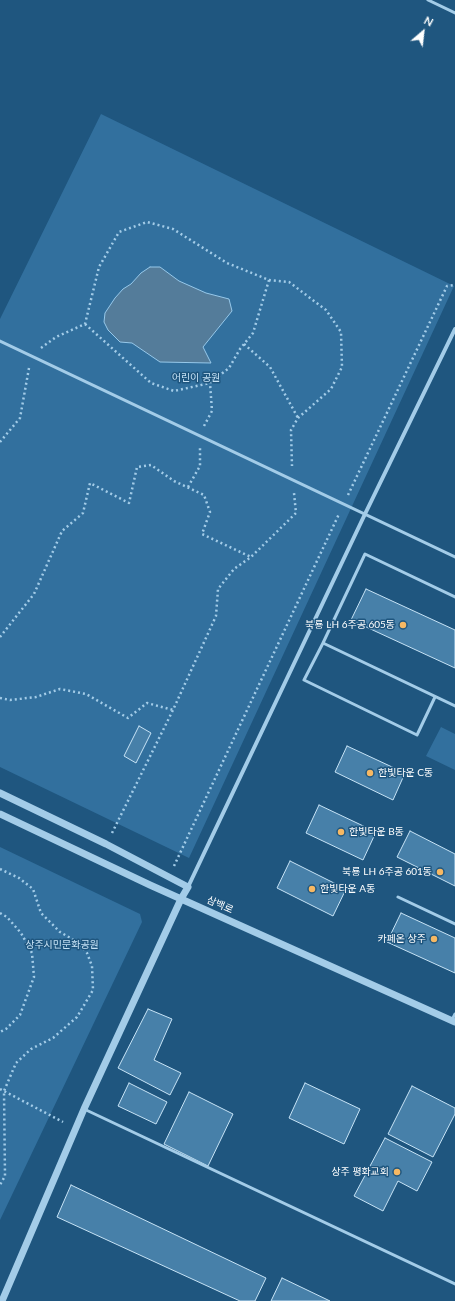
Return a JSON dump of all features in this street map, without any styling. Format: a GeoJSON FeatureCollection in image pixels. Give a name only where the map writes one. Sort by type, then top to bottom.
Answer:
{"type":"FeatureCollection","features":[{"type":"Feature","properties":{"kind":"street"},"geometry":{"type":"LineString","coordinates":[[2,1301],[84,1109],[181,899],[188,888],[365,514],[455,329]]}},
{"type":"Feature","properties":{"kind":"street"},"geometry":{"type":"LineString","coordinates":[[0,793],[106,844],[188,888]]}},
{"type":"Feature","properties":{"kind":"street","name":"삼백로"},"geometry":{"type":"LineString","coordinates":[[0,814],[181,899],[454,1019]]}},
{"type":"Feature","properties":{"kind":"lane"},"geometry":{"type":"LineString","coordinates":[[428,0],[455,13]]}},
{"type":"Feature","properties":{"kind":"lane"},"geometry":{"type":"LineString","coordinates":[[0,341],[200,434],[292,480],[455,557]]}},
{"type":"Feature","properties":{"kind":"lane"},"geometry":{"type":"LineString","coordinates":[[435,697],[417,735],[304,680],[365,554],[455,598]]}},
{"type":"Feature","properties":{"kind":"lane"},"geometry":{"type":"LineString","coordinates":[[323,643],[455,706]]}},
{"type":"Feature","properties":{"kind":"lane"},"geometry":{"type":"LineString","coordinates":[[398,897],[455,924]]}},
{"type":"Feature","properties":{"kind":"lane"},"geometry":{"type":"LineString","coordinates":[[84,1109],[455,1284]]}},
{"type":"Feature","properties":{"kind":"path"},"geometry":{"type":"LineString","coordinates":[[85,324],[99,267],[119,232],[147,222],[173,229],[227,263],[269,280],[289,282],[326,310],[341,332],[342,367],[331,389],[298,418],[291,430],[292,480],[296,513],[251,557],[234,569],[218,589],[216,616],[172,710],[106,844]]}},
{"type":"Feature","properties":{"kind":"path"},"geometry":{"type":"LineString","coordinates":[[85,324],[152,383],[174,391],[210,382],[229,368],[244,344],[253,333],[269,280]]}},
{"type":"Feature","properties":{"kind":"path"},"geometry":{"type":"LineString","coordinates":[[169,877],[447,286],[455,285]]}},
{"type":"Feature","properties":{"kind":"path"},"geometry":{"type":"LineString","coordinates":[[0,442],[20,418],[31,355],[56,337],[85,324]]}},
{"type":"Feature","properties":{"kind":"path"},"geometry":{"type":"LineString","coordinates":[[244,344],[270,367],[298,418]]}},
{"type":"Feature","properties":{"kind":"path"},"geometry":{"type":"LineString","coordinates":[[0,637],[34,594],[62,531],[83,513],[90,482],[129,503],[137,467],[151,465],[174,481],[204,495],[210,512],[202,534],[251,557]]}},
{"type":"Feature","properties":{"kind":"path"},"geometry":{"type":"LineString","coordinates":[[0,698],[10,700],[36,697],[60,689],[86,694],[128,718],[148,703],[172,710]]}},
{"type":"Feature","properties":{"kind":"path"},"geometry":{"type":"LineString","coordinates":[[0,869],[20,878],[32,889],[41,912],[60,932],[79,943],[87,953],[92,966],[93,990],[77,1017],[53,1038],[31,1049],[16,1063],[4,1091],[5,1176],[0,1185]]}},
{"type":"Feature","properties":{"kind":"path"},"geometry":{"type":"LineString","coordinates":[[0,913],[7,917],[21,932],[32,953],[34,977],[20,1015],[6,1029],[0,1032]]}},
{"type":"Feature","properties":{"kind":"path"},"geometry":{"type":"LineString","coordinates":[[0,1089],[76,1129]]}},
{"type":"Feature","properties":{"kind":"green space","name":"어린이 공원"},"geometry":{"type":"Polygon","coordinates":[[[101,114],[454,286],[189,858],[0,767],[0,319],[101,114]]]}},
{"type":"Feature","properties":{"kind":"green space"},"geometry":{"type":"Polygon","coordinates":[[[441,727],[455,734],[455,770],[426,756],[441,727]]]}},
{"type":"Feature","properties":{"kind":"green space","name":"상주시민문화공원"},"geometry":{"type":"Polygon","coordinates":[[[0,847],[140,914],[142,922],[0,1220],[0,847]]]}},
{"type":"Feature","properties":{"kind":"shaded area"},"geometry":{"type":"Polygon","coordinates":[[[150,267],[160,267],[179,281],[206,293],[229,299],[232,311],[203,347],[211,363],[160,362],[132,343],[120,342],[108,330],[104,322],[105,313],[115,298],[141,273],[150,267]]]}},
{"type":"Feature","properties":{"kind":"building","name":"북룡 LH 6주공 605동"},"geometry":{"type":"Polygon","coordinates":[[[366,589],[455,630],[455,668],[351,620],[366,589]]]}},
{"type":"Feature","properties":{"kind":"building"},"geometry":{"type":"Polygon","coordinates":[[[139,726],[151,733],[136,763],[124,756],[139,726]]]}},
{"type":"Feature","properties":{"kind":"building","name":"한빛타운 C동"},"geometry":{"type":"Polygon","coordinates":[[[347,746],[405,773],[393,800],[335,772],[347,746]]]}},
{"type":"Feature","properties":{"kind":"building","name":"한빛타운 B동"},"geometry":{"type":"Polygon","coordinates":[[[319,805],[376,832],[363,860],[306,833],[319,805]]]}},
{"type":"Feature","properties":{"kind":"building","name":"북룡 LH 6주공 601동"},"geometry":{"type":"Polygon","coordinates":[[[410,831],[455,854],[455,886],[397,857],[410,831]]]}},
{"type":"Feature","properties":{"kind":"building","name":"한빛타운 A동"},"geometry":{"type":"Polygon","coordinates":[[[290,861],[346,889],[333,916],[277,888],[290,861]]]}},
{"type":"Feature","properties":{"kind":"building"},"geometry":{"type":"Polygon","coordinates":[[[401,913],[455,938],[455,973],[387,942],[401,913]]]}},
{"type":"Feature","properties":{"kind":"building"},"geometry":{"type":"Polygon","coordinates":[[[148,1009],[172,1019],[154,1060],[181,1073],[170,1095],[118,1068],[148,1009]]]}},
{"type":"Feature","properties":{"kind":"building"},"geometry":{"type":"Polygon","coordinates":[[[129,1083],[167,1102],[156,1124],[118,1106],[129,1083]]]}},
{"type":"Feature","properties":{"kind":"building"},"geometry":{"type":"Polygon","coordinates":[[[305,1083],[360,1109],[344,1144],[289,1118],[305,1083]]]}},
{"type":"Feature","properties":{"kind":"building"},"geometry":{"type":"Polygon","coordinates":[[[412,1086],[455,1108],[455,1114],[433,1157],[388,1134],[412,1086]]]}},
{"type":"Feature","properties":{"kind":"building"},"geometry":{"type":"Polygon","coordinates":[[[189,1092],[233,1114],[208,1166],[164,1144],[189,1092]]]}},
{"type":"Feature","properties":{"kind":"building","name":"상주 평화교회"},"geometry":{"type":"Polygon","coordinates":[[[385,1138],[432,1162],[417,1191],[398,1181],[383,1211],[354,1196],[385,1138]]]}},
{"type":"Feature","properties":{"kind":"building"},"geometry":{"type":"Polygon","coordinates":[[[71,1185],[266,1278],[255,1301],[240,1301],[57,1217],[71,1185]]]}},
{"type":"Feature","properties":{"kind":"building"},"geometry":{"type":"Polygon","coordinates":[[[282,1278],[330,1301],[271,1301],[282,1278]]]}},
{"type":"Feature","properties":{"kind":"place","name":"북룡 LH 6주공 605동"},"geometry":{"type":"Point","coordinates":[403,625]}},
{"type":"Feature","properties":{"kind":"place","name":"한빛타운 C동"},"geometry":{"type":"Point","coordinates":[370,773]}},
{"type":"Feature","properties":{"kind":"place","name":"한빛타운 B동"},"geometry":{"type":"Point","coordinates":[341,832]}},
{"type":"Feature","properties":{"kind":"place","name":"북룡 LH 6주공 601동"},"geometry":{"type":"Point","coordinates":[440,872]}},
{"type":"Feature","properties":{"kind":"place","name":"한빛타운 A동"},"geometry":{"type":"Point","coordinates":[312,889]}},
{"type":"Feature","properties":{"kind":"place","name":"카페온 상주"},"geometry":{"type":"Point","coordinates":[434,939]}},
{"type":"Feature","properties":{"kind":"place","name":"상주 평화교회"},"geometry":{"type":"Point","coordinates":[397,1172]}}]}
